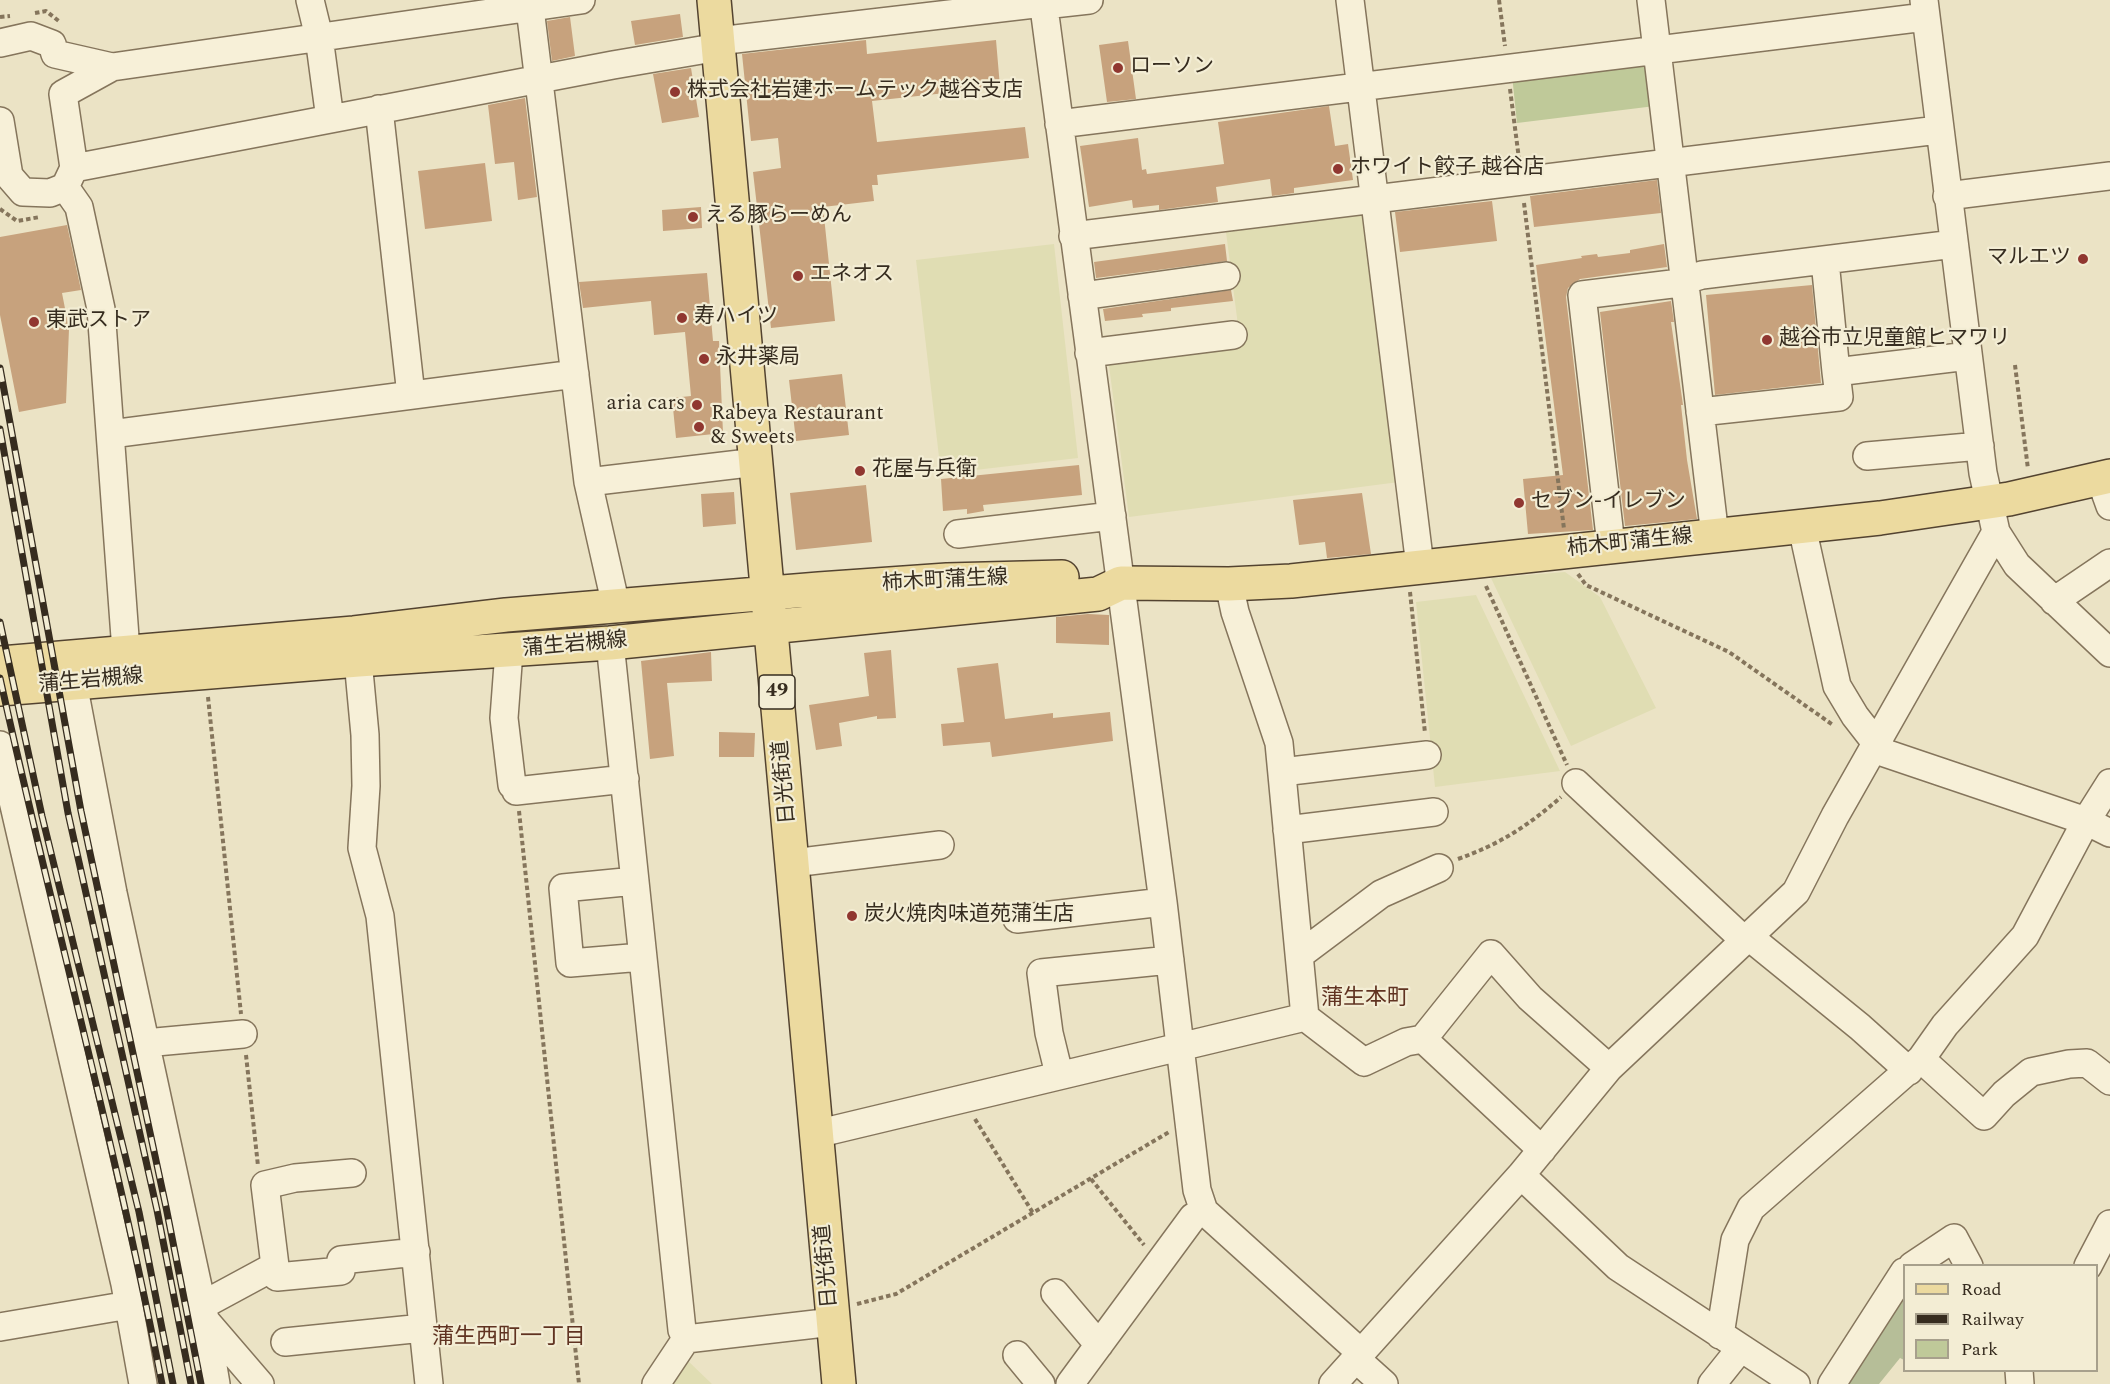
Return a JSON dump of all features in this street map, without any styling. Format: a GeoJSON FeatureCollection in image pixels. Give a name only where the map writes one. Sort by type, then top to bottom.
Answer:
{"type":"FeatureCollection","features":[{"type":"Feature","properties":{"kind":"main road","name":"日光街道"},"geometry":{"type":"LineString","coordinates":[[714,0],[839,1384]]}},
{"type":"Feature","properties":{"kind":"main road","name":"柿木町蒲生線"},"geometry":{"type":"LineString","coordinates":[[769,594],[947,580],[1094,577],[1134,582],[1229,584],[1415,574],[1474,561],[1570,559],[1611,545],[1802,527],[1993,517],[2034,493],[2107,487]]}},
{"type":"Feature","properties":{"kind":"main road","name":"蒲生岩槻線"},"geometry":{"type":"LineString","coordinates":[[0,689],[358,660],[610,644],[1098,594],[1134,582]]}},
{"type":"Feature","properties":{"kind":"main road","name":"蒲生岩槻線"},"geometry":{"type":"LineString","coordinates":[[0,663],[354,633],[506,615],[769,594]]}},
{"type":"Feature","properties":{"kind":"street"},"geometry":{"type":"LineString","coordinates":[[310,0],[319,37],[330,119]]}},
{"type":"Feature","properties":{"kind":"street"},"geometry":{"type":"LineString","coordinates":[[63,94],[112,67],[530,4],[581,0]]}},
{"type":"Feature","properties":{"kind":"street"},"geometry":{"type":"LineString","coordinates":[[0,121],[9,176],[23,192],[50,193],[330,119],[539,81],[718,44],[1043,3],[1089,0]]}},
{"type":"Feature","properties":{"kind":"street"},"geometry":{"type":"LineString","coordinates":[[1350,0],[1359,88],[1376,198],[1415,574]]}},
{"type":"Feature","properties":{"kind":"street"},"geometry":{"type":"LineString","coordinates":[[1651,0],[1715,536]]}},
{"type":"Feature","properties":{"kind":"street"},"geometry":{"type":"LineString","coordinates":[[1043,3],[1112,516],[1134,582],[1163,902],[1197,1190],[1204,1210],[1358,1355],[1384,1384]]}},
{"type":"Feature","properties":{"kind":"street"},"geometry":{"type":"LineString","coordinates":[[530,4],[588,482],[616,606]]}},
{"type":"Feature","properties":{"kind":"street"},"geometry":{"type":"LineString","coordinates":[[1059,124],[1656,52],[1924,8],[1980,446],[1993,517],[2017,565],[2110,653]]}},
{"type":"Feature","properties":{"kind":"street"},"geometry":{"type":"LineString","coordinates":[[1,40],[31,36],[52,44],[55,54],[63,94],[73,187],[101,309],[126,651]]}},
{"type":"Feature","properties":{"kind":"street"},"geometry":{"type":"LineString","coordinates":[[55,54],[112,67]]}},
{"type":"Feature","properties":{"kind":"street"},"geometry":{"type":"LineString","coordinates":[[379,109],[411,395]]}},
{"type":"Feature","properties":{"kind":"street"},"geometry":{"type":"LineString","coordinates":[[1073,236],[1938,130]]}},
{"type":"Feature","properties":{"kind":"street"},"geometry":{"type":"LineString","coordinates":[[1947,196],[2110,176]]}},
{"type":"Feature","properties":{"kind":"street"},"geometry":{"type":"LineString","coordinates":[[1611,545],[1582,295],[1672,284],[1702,275],[1954,244]]}},
{"type":"Feature","properties":{"kind":"street"},"geometry":{"type":"LineString","coordinates":[[1700,412],[1839,397],[1825,261]]}},
{"type":"Feature","properties":{"kind":"street"},"geometry":{"type":"LineString","coordinates":[[1082,296],[1226,276]]}},
{"type":"Feature","properties":{"kind":"street"},"geometry":{"type":"LineString","coordinates":[[1089,353],[1233,335]]}},
{"type":"Feature","properties":{"kind":"street"},"geometry":{"type":"LineString","coordinates":[[1836,372],[1968,356]]}},
{"type":"Feature","properties":{"kind":"street"},"geometry":{"type":"LineString","coordinates":[[111,434],[575,374]]}},
{"type":"Feature","properties":{"kind":"street"},"geometry":{"type":"LineString","coordinates":[[1867,456],[1980,446]]}},
{"type":"Feature","properties":{"kind":"street"},"geometry":{"type":"LineString","coordinates":[[588,482],[757,462]]}},
{"type":"Feature","properties":{"kind":"street"},"geometry":{"type":"LineString","coordinates":[[958,534],[1112,516]]}},
{"type":"Feature","properties":{"kind":"street"},"geometry":{"type":"LineString","coordinates":[[1333,1384],[1521,1175],[1609,1068],[1796,892],[1875,746],[1993,517]]}},
{"type":"Feature","properties":{"kind":"street"},"geometry":{"type":"LineString","coordinates":[[1802,527],[1837,686],[1875,746],[2098,827]]}},
{"type":"Feature","properties":{"kind":"street"},"geometry":{"type":"LineString","coordinates":[[2054,601],[2110,562]]}},
{"type":"Feature","properties":{"kind":"street"},"geometry":{"type":"LineString","coordinates":[[1229,584],[1278,743],[1301,954],[1305,1017],[1364,1062],[1406,1042],[1423,1039],[1491,954],[1530,998],[1609,1068]]}},
{"type":"Feature","properties":{"kind":"street"},"geometry":{"type":"LineString","coordinates":[[610,644],[681,1318],[686,1339]]}},
{"type":"Feature","properties":{"kind":"street"},"geometry":{"type":"LineString","coordinates":[[509,651],[504,718],[514,788],[625,779]]}},
{"type":"Feature","properties":{"kind":"street"},"geometry":{"type":"LineString","coordinates":[[358,660],[365,745],[362,848],[380,916],[429,1384]]}},
{"type":"Feature","properties":{"kind":"street"},"geometry":{"type":"LineString","coordinates":[[73,683],[216,1384]]}},
{"type":"Feature","properties":{"kind":"street"},"geometry":{"type":"LineString","coordinates":[[0,746],[129,1305],[143,1384]]}},
{"type":"Feature","properties":{"kind":"street"},"geometry":{"type":"LineString","coordinates":[[1282,772],[1427,755]]}},
{"type":"Feature","properties":{"kind":"street"},"geometry":{"type":"LineString","coordinates":[[1576,783],[1746,938],[1860,1027],[1984,1116],[2004,1094],[2031,1072],[2069,1064],[2087,1063],[2110,1081]]}},
{"type":"Feature","properties":{"kind":"street"},"geometry":{"type":"LineString","coordinates":[[1712,1384],[1730,1342],[1735,1240],[1751,1208],[1915,1065],[1945,1025],[2025,936],[2098,827],[2110,783]]}},
{"type":"Feature","properties":{"kind":"street"},"geometry":{"type":"LineString","coordinates":[[1287,830],[1434,812]]}},
{"type":"Feature","properties":{"kind":"street"},"geometry":{"type":"LineString","coordinates":[[793,863],[940,845]]}},
{"type":"Feature","properties":{"kind":"street"},"geometry":{"type":"LineString","coordinates":[[1301,954],[1381,894],[1439,868]]}},
{"type":"Feature","properties":{"kind":"street"},"geometry":{"type":"LineString","coordinates":[[635,881],[562,888],[570,963],[642,957]]}},
{"type":"Feature","properties":{"kind":"street"},"geometry":{"type":"LineString","coordinates":[[1017,919],[1163,902]]}},
{"type":"Feature","properties":{"kind":"street"},"geometry":{"type":"LineString","coordinates":[[1059,1074],[1049,1033],[1041,973],[1170,960]]}},
{"type":"Feature","properties":{"kind":"street"},"geometry":{"type":"LineString","coordinates":[[816,1134],[1059,1074],[1305,1017]]}},
{"type":"Feature","properties":{"kind":"street"},"geometry":{"type":"LineString","coordinates":[[145,1043],[243,1034]]}},
{"type":"Feature","properties":{"kind":"street"},"geometry":{"type":"LineString","coordinates":[[1423,1039],[1542,1150]]}},
{"type":"Feature","properties":{"kind":"street"},"geometry":{"type":"LineString","coordinates":[[352,1173],[295,1178],[265,1185],[277,1277],[341,1271],[341,1260],[416,1252]]}},
{"type":"Feature","properties":{"kind":"street"},"geometry":{"type":"LineString","coordinates":[[1521,1175],[1618,1268],[1796,1384]]}},
{"type":"Feature","properties":{"kind":"street"},"geometry":{"type":"LineString","coordinates":[[1070,1384],[1160,1265],[1193,1217],[1204,1210]]}},
{"type":"Feature","properties":{"kind":"street"},"geometry":{"type":"LineString","coordinates":[[2089,1264],[2108,1234]]}},
{"type":"Feature","properties":{"kind":"street"},"geometry":{"type":"LineString","coordinates":[[1915,1264],[1954,1238],[1968,1264]]}},
{"type":"Feature","properties":{"kind":"street"},"geometry":{"type":"LineString","coordinates":[[203,1312],[275,1266]]}},
{"type":"Feature","properties":{"kind":"street"},"geometry":{"type":"LineString","coordinates":[[1832,1384],[1903,1275]]}},
{"type":"Feature","properties":{"kind":"street"},"geometry":{"type":"LineString","coordinates":[[1055,1293],[1099,1345]]}},
{"type":"Feature","properties":{"kind":"street"},"geometry":{"type":"LineString","coordinates":[[0,1327],[129,1305]]}},
{"type":"Feature","properties":{"kind":"street"},"geometry":{"type":"LineString","coordinates":[[203,1312],[260,1384]]}},
{"type":"Feature","properties":{"kind":"street"},"geometry":{"type":"LineString","coordinates":[[656,1384],[686,1339],[833,1314]]}},
{"type":"Feature","properties":{"kind":"street"},"geometry":{"type":"LineString","coordinates":[[285,1342],[423,1328]]}},
{"type":"Feature","properties":{"kind":"street"},"geometry":{"type":"LineString","coordinates":[[1017,1355],[1041,1384]]}},
{"type":"Feature","properties":{"kind":"path"},"geometry":{"type":"LineString","coordinates":[[1499,0],[1570,559],[1586,585],[1729,652],[1838,728]]}},
{"type":"Feature","properties":{"kind":"path"},"geometry":{"type":"LineString","coordinates":[[0,209],[17,221],[67,213],[73,187]]}},
{"type":"Feature","properties":{"kind":"path"},"geometry":{"type":"LineString","coordinates":[[2015,365],[2029,479],[2034,493]]}},
{"type":"Feature","properties":{"kind":"path"},"geometry":{"type":"LineString","coordinates":[[1439,868],[1486,849],[1529,825],[1576,783],[1474,561]]}},
{"type":"Feature","properties":{"kind":"path"},"geometry":{"type":"LineString","coordinates":[[1415,574],[1427,755]]}},
{"type":"Feature","properties":{"kind":"path"},"geometry":{"type":"LineString","coordinates":[[207,687],[259,1179],[265,1185]]}},
{"type":"Feature","properties":{"kind":"path"},"geometry":{"type":"LineString","coordinates":[[514,788],[579,1384]]}},
{"type":"Feature","properties":{"kind":"path"},"geometry":{"type":"LineString","coordinates":[[962,1098],[1033,1213]]}},
{"type":"Feature","properties":{"kind":"path"},"geometry":{"type":"LineString","coordinates":[[833,1314],[896,1294],[1189,1122]]}},
{"type":"Feature","properties":{"kind":"path"},"geometry":{"type":"LineString","coordinates":[[1091,1179],[1160,1265]]}},
{"type":"Feature","properties":{"kind":"shaded area"},"geometry":{"type":"Polygon","coordinates":[[[1363,214],[1399,482],[1129,517],[1108,358],[1240,341],[1226,232],[1363,214]]]}},
{"type":"Feature","properties":{"kind":"shaded area"},"geometry":{"type":"Polygon","coordinates":[[[1054,244],[1078,458],[941,474],[916,260],[1054,244]]]}},
{"type":"Feature","properties":{"kind":"shaded area"},"geometry":{"type":"Polygon","coordinates":[[[1565,572],[1600,597],[1656,708],[1571,746],[1491,578],[1565,572]]]}},
{"type":"Feature","properties":{"kind":"shaded area"},"geometry":{"type":"Polygon","coordinates":[[[1476,595],[1560,771],[1435,787],[1416,602],[1476,595]]]}},
{"type":"Feature","properties":{"kind":"shaded area"},"geometry":{"type":"Polygon","coordinates":[[[687,1360],[712,1384],[671,1384],[687,1360]]]}},
{"type":"Feature","properties":{"kind":"green space"},"geometry":{"type":"Polygon","coordinates":[[[1644,58],[1655,106],[1517,123],[1512,75],[1644,58]]]}},
{"type":"Feature","properties":{"kind":"green space"},"geometry":{"type":"Polygon","coordinates":[[[1903,1279],[1903,1360],[1900,1358],[1879,1384],[1838,1384],[1903,1279]]]}},
{"type":"Feature","properties":{"kind":"building"},"geometry":{"type":"Polygon","coordinates":[[[680,14],[683,37],[635,45],[631,21],[680,14]]]}},
{"type":"Feature","properties":{"kind":"building"},"geometry":{"type":"Polygon","coordinates":[[[570,17],[575,56],[552,61],[547,21],[570,17]]]}},
{"type":"Feature","properties":{"kind":"building"},"geometry":{"type":"Polygon","coordinates":[[[866,40],[867,54],[996,40],[1000,87],[872,101],[877,142],[1025,127],[1029,158],[877,175],[878,185],[872,185],[874,201],[823,207],[835,321],[771,328],[753,172],[781,168],[778,138],[751,141],[742,54],[866,40]]]}},
{"type":"Feature","properties":{"kind":"building"},"geometry":{"type":"Polygon","coordinates":[[[1128,41],[1136,99],[1107,102],[1099,45],[1128,41]]]}},
{"type":"Feature","properties":{"kind":"building","name":"株式会社岩建ホームテック越谷支店"},"geometry":{"type":"Polygon","coordinates":[[[691,68],[699,117],[662,123],[653,74],[691,68]]]}},
{"type":"Feature","properties":{"kind":"building"},"geometry":{"type":"Polygon","coordinates":[[[525,98],[537,197],[518,200],[514,162],[495,164],[488,105],[525,98]]]}},
{"type":"Feature","properties":{"kind":"building"},"geometry":{"type":"Polygon","coordinates":[[[1329,106],[1335,146],[1348,144],[1353,180],[1294,188],[1294,193],[1272,196],[1270,179],[1216,187],[1218,202],[1159,210],[1159,205],[1133,208],[1132,200],[1089,207],[1080,146],[1138,138],[1142,170],[1146,169],[1147,174],[1224,164],[1218,122],[1329,106]]]}},
{"type":"Feature","properties":{"kind":"building"},"geometry":{"type":"Polygon","coordinates":[[[485,163],[492,221],[425,229],[418,171],[485,163]]]}},
{"type":"Feature","properties":{"kind":"building"},"geometry":{"type":"Polygon","coordinates":[[[1657,180],[1661,213],[1534,227],[1530,196],[1657,180]]]}},
{"type":"Feature","properties":{"kind":"building"},"geometry":{"type":"Polygon","coordinates":[[[1492,201],[1497,241],[1400,252],[1395,212],[1492,201]]]}},
{"type":"Feature","properties":{"kind":"building"},"geometry":{"type":"Polygon","coordinates":[[[701,207],[702,228],[663,231],[662,210],[701,207]]]}},
{"type":"Feature","properties":{"kind":"building","name":"東武ストア"},"geometry":{"type":"Polygon","coordinates":[[[67,225],[81,290],[62,293],[69,329],[66,403],[19,412],[0,315],[0,237],[67,225]]]}},
{"type":"Feature","properties":{"kind":"building"},"geometry":{"type":"Polygon","coordinates":[[[1225,244],[1227,261],[1096,278],[1094,262],[1225,244]]]}},
{"type":"Feature","properties":{"kind":"building"},"geometry":{"type":"Polygon","coordinates":[[[1664,244],[1667,267],[1580,279],[1568,288],[1566,297],[1593,530],[1528,534],[1523,479],[1563,475],[1536,265],[1582,258],[1581,256],[1597,254],[1598,257],[1630,253],[1630,250],[1664,244]]]}},
{"type":"Feature","properties":{"kind":"building"},"geometry":{"type":"Polygon","coordinates":[[[707,273],[713,341],[719,341],[723,433],[676,438],[672,398],[691,396],[685,332],[654,335],[651,301],[583,308],[579,282],[707,273]]]}},
{"type":"Feature","properties":{"kind":"building","name":"越谷市立児童館ヒマワリ"},"geometry":{"type":"Polygon","coordinates":[[[1812,285],[1821,383],[1715,395],[1706,295],[1812,285]]]}},
{"type":"Feature","properties":{"kind":"building"},"geometry":{"type":"Polygon","coordinates":[[[1231,290],[1233,301],[1171,308],[1171,311],[1142,314],[1143,317],[1105,321],[1103,309],[1231,290]]]}},
{"type":"Feature","properties":{"kind":"building"},"geometry":{"type":"Polygon","coordinates":[[[1671,301],[1674,322],[1671,322],[1683,405],[1681,405],[1687,460],[1697,519],[1625,526],[1600,312],[1671,301]]]}},
{"type":"Feature","properties":{"kind":"building"},"geometry":{"type":"Polygon","coordinates":[[[842,374],[849,435],[796,441],[789,380],[842,374]]]}},
{"type":"Feature","properties":{"kind":"building"},"geometry":{"type":"Polygon","coordinates":[[[1079,465],[1082,495],[983,505],[984,511],[967,514],[967,509],[943,511],[941,479],[1079,465]]]}},
{"type":"Feature","properties":{"kind":"building"},"geometry":{"type":"Polygon","coordinates":[[[866,485],[872,542],[796,550],[790,493],[866,485]]]}},
{"type":"Feature","properties":{"kind":"building"},"geometry":{"type":"Polygon","coordinates":[[[734,492],[736,524],[703,527],[701,494],[734,492]]]}},
{"type":"Feature","properties":{"kind":"building"},"geometry":{"type":"Polygon","coordinates":[[[1362,493],[1371,554],[1327,558],[1325,542],[1299,545],[1293,500],[1362,493]]]}},
{"type":"Feature","properties":{"kind":"building"},"geometry":{"type":"Polygon","coordinates":[[[1109,615],[1109,645],[1056,643],[1056,617],[1109,615]]]}},
{"type":"Feature","properties":{"kind":"building"},"geometry":{"type":"Polygon","coordinates":[[[891,650],[896,718],[877,719],[877,716],[839,723],[842,746],[816,750],[809,705],[869,696],[864,653],[891,650]]]}},
{"type":"Feature","properties":{"kind":"building"},"geometry":{"type":"Polygon","coordinates":[[[711,652],[712,681],[667,683],[674,756],[650,759],[641,661],[711,652]]]}},
{"type":"Feature","properties":{"kind":"building"},"geometry":{"type":"Polygon","coordinates":[[[998,663],[1005,719],[1053,713],[1053,718],[1110,712],[1113,741],[992,757],[990,742],[943,746],[941,724],[964,722],[957,668],[998,663]]]}},
{"type":"Feature","properties":{"kind":"building"},"geometry":{"type":"Polygon","coordinates":[[[719,732],[755,733],[754,757],[719,757],[719,732]]]}},
{"type":"Feature","properties":{"kind":"railway"},"geometry":{"type":"LineString","coordinates":[[0,368],[81,811],[166,1207],[201,1384]]}},
{"type":"Feature","properties":{"kind":"railway"},"geometry":{"type":"LineString","coordinates":[[0,429],[68,813],[157,1210],[191,1384]]}},
{"type":"Feature","properties":{"kind":"railway"},"geometry":{"type":"LineString","coordinates":[[0,622],[42,816],[139,1212],[173,1384]]}},
{"type":"Feature","properties":{"kind":"railway"},"geometry":{"type":"LineString","coordinates":[[0,678],[125,1207],[162,1384]]}},
{"type":"Feature","properties":{"kind":"place","name":"ローソン"},"geometry":{"type":"Point","coordinates":[1118,68]}},
{"type":"Feature","properties":{"kind":"place","name":"株式会社岩建ホームテック越谷支店"},"geometry":{"type":"Point","coordinates":[675,92]}},
{"type":"Feature","properties":{"kind":"place","name":"ホワイト餃子 越谷店"},"geometry":{"type":"Point","coordinates":[1338,169]}},
{"type":"Feature","properties":{"kind":"place","name":"える豚らーめん"},"geometry":{"type":"Point","coordinates":[693,217]}},
{"type":"Feature","properties":{"kind":"place","name":"マルエツ"},"geometry":{"type":"Point","coordinates":[2083,259]}},
{"type":"Feature","properties":{"kind":"place","name":"エネオス"},"geometry":{"type":"Point","coordinates":[798,276]}},
{"type":"Feature","properties":{"kind":"place","name":"寿ハイツ"},"geometry":{"type":"Point","coordinates":[682,318]}},
{"type":"Feature","properties":{"kind":"place","name":"東武ストア"},"geometry":{"type":"Point","coordinates":[34,322]}},
{"type":"Feature","properties":{"kind":"place","name":"越谷市立児童館ヒマワリ"},"geometry":{"type":"Point","coordinates":[1767,340]}},
{"type":"Feature","properties":{"kind":"place","name":"永井薬局"},"geometry":{"type":"Point","coordinates":[704,359]}},
{"type":"Feature","properties":{"kind":"place","name":"aria cars"},"geometry":{"type":"Point","coordinates":[697,405]}},
{"type":"Feature","properties":{"kind":"place","name":"Rabeya Restaurant & Sweets"},"geometry":{"type":"Point","coordinates":[699,427]}},
{"type":"Feature","properties":{"kind":"place","name":"花屋与兵衛"},"geometry":{"type":"Point","coordinates":[860,471]}},
{"type":"Feature","properties":{"kind":"place","name":"セブン-イレブン"},"geometry":{"type":"Point","coordinates":[1519,503]}},
{"type":"Feature","properties":{"kind":"place","name":"炭火焼肉味道苑蒲生店"},"geometry":{"type":"Point","coordinates":[852,916]}},
{"type":"Feature","properties":{"kind":"district","name":"蒲生本町"},"geometry":{"type":"Point","coordinates":[1365,1000]}},
{"type":"Feature","properties":{"kind":"district","name":"蒲生西町一丁目"},"geometry":{"type":"Point","coordinates":[509,1339]}}]}
